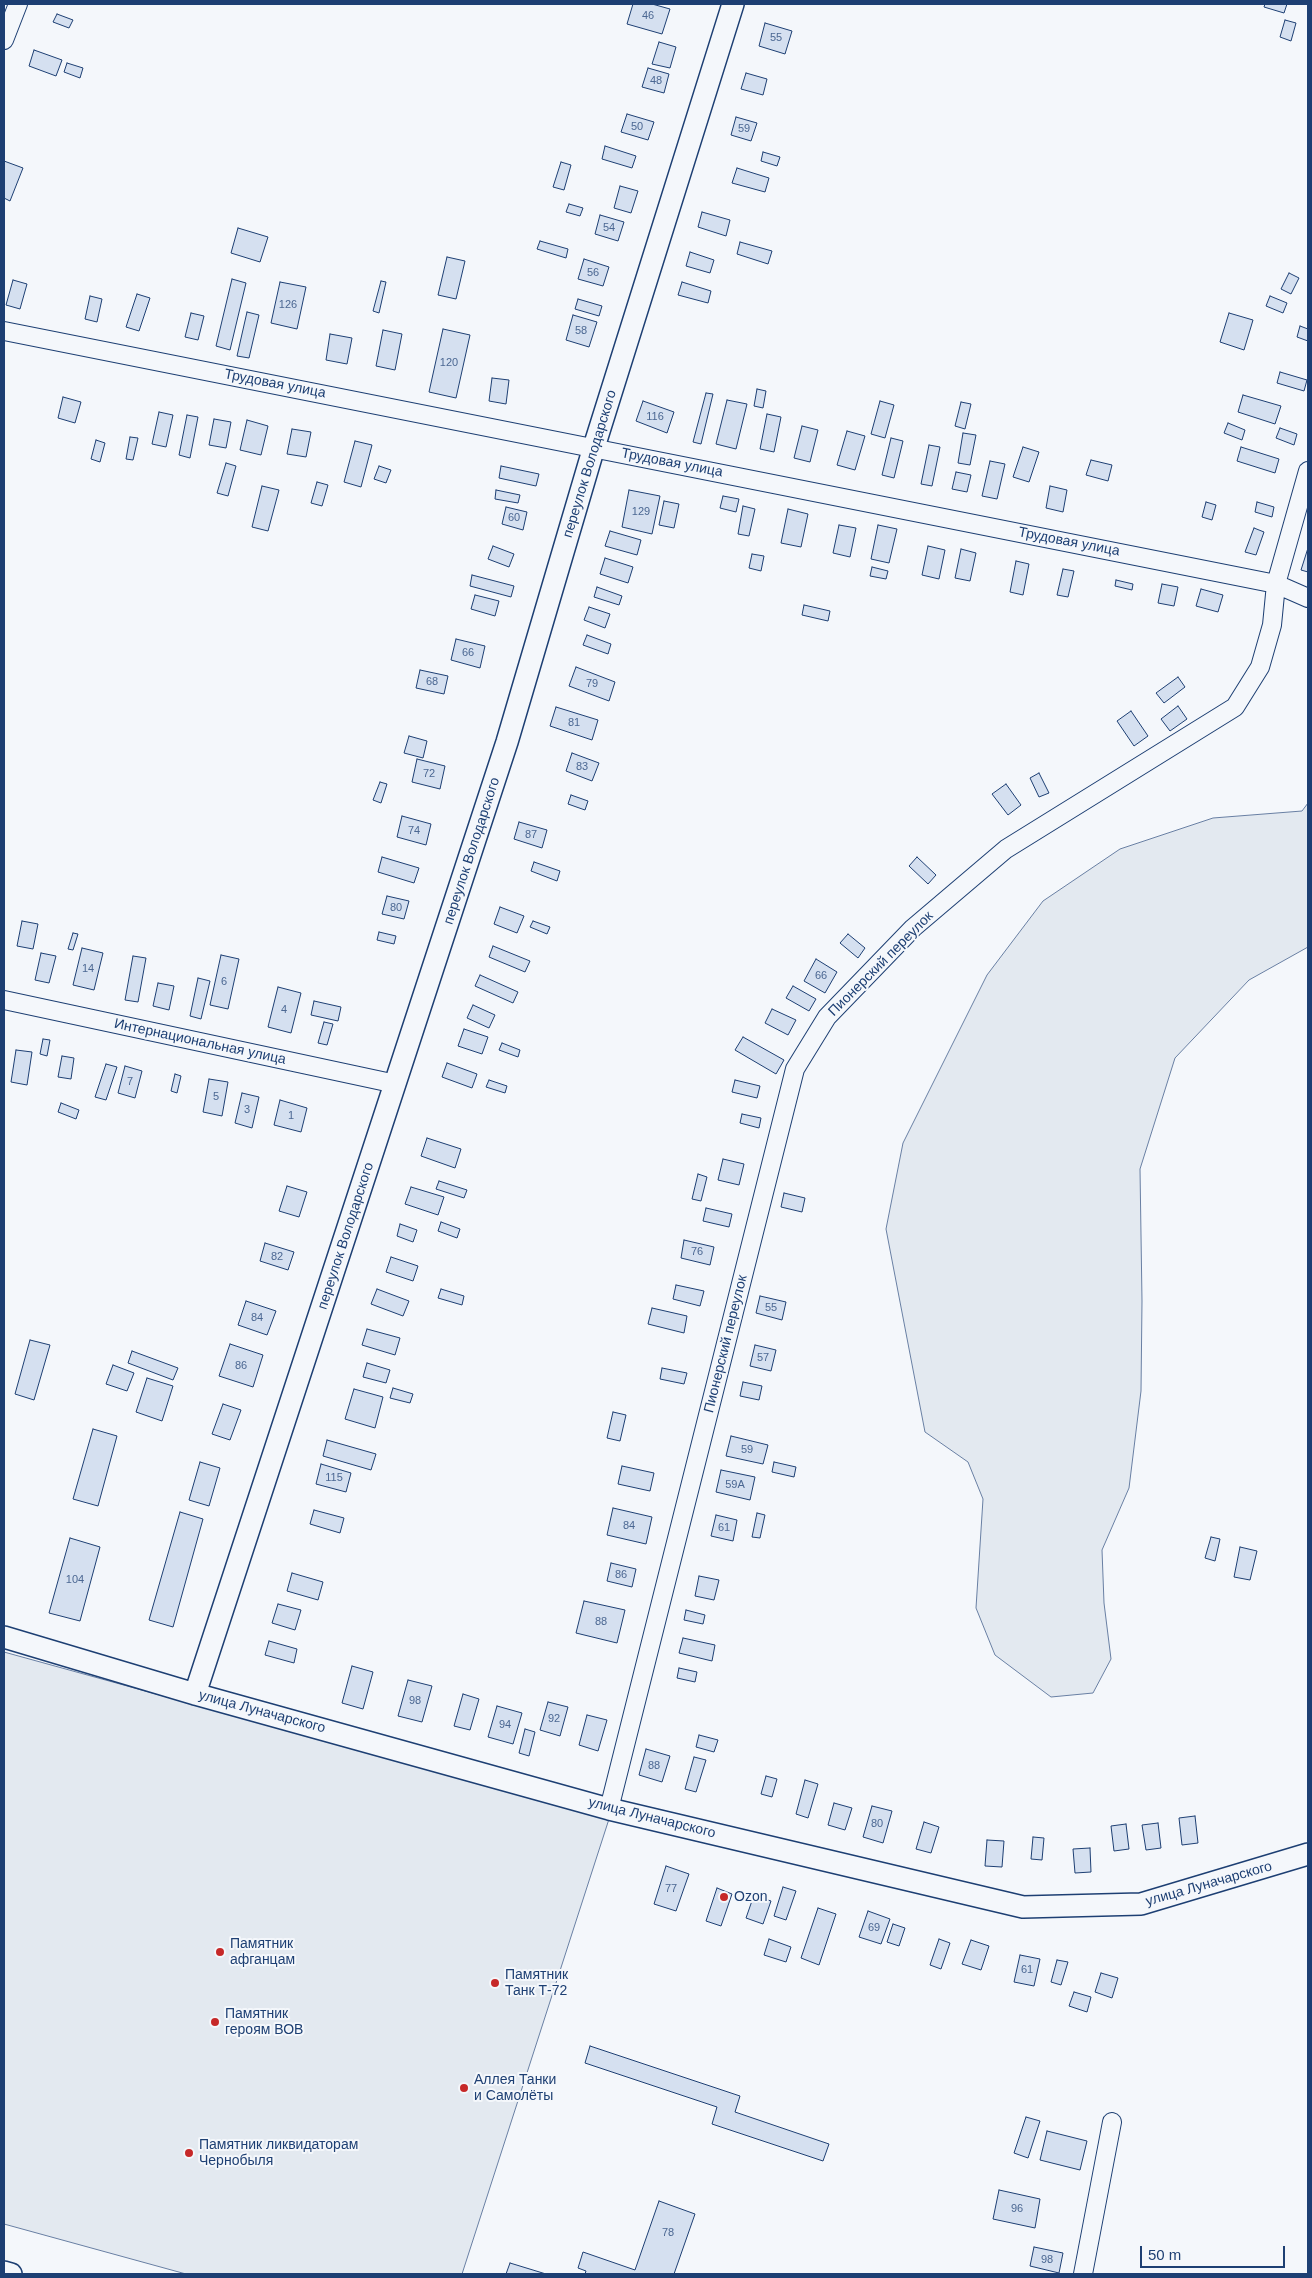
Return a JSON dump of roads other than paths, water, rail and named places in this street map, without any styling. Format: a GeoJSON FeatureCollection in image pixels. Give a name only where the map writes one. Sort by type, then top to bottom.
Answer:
{"type":"FeatureCollection","features":[{"type":"Feature","properties":{"kind":"street"},"geometry":{"type":"LineString","coordinates":[[4,40],[18,4]]}},
{"type":"Feature","properties":{"kind":"street","name":"переулок Володарского"},"geometry":{"type":"LineString","coordinates":[[195,1694],[507,742],[594,447],[733,4]]}},
{"type":"Feature","properties":{"kind":"street","name":"Трудовая улица"},"geometry":{"type":"LineString","coordinates":[[4,331],[1276,584],[1308,598]]}},
{"type":"Feature","properties":{"kind":"street","name":"Пионерский переулок"},"geometry":{"type":"LineString","coordinates":[[609,1809],[795,1069],[827,1017],[913,928],[1006,849],[1235,707],[1260,667],[1272,625],[1276,584],[1308,471]]}},
{"type":"Feature","properties":{"kind":"street","name":"Интернациональная улица"},"geometry":{"type":"LineString","coordinates":[[4,1000],[396,1084]]}},
{"type":"Feature","properties":{"kind":"street","name":"улица Луначарского"},"geometry":{"type":"LineString","coordinates":[[4,1637],[195,1694],[609,1809],[1023,1907],[1141,1904],[1308,1854]]}},
{"type":"Feature","properties":{"kind":"street"},"geometry":{"type":"LineString","coordinates":[[1083,2274],[1112,2122]]}},
{"type":"Feature","properties":{"kind":"street"},"geometry":{"type":"LineString","coordinates":[[4,2272],[11,2274]]}},
{"type":"Feature","properties":{"kind":"place","name":"Ozon"},"geometry":{"type":"Point","coordinates":[724,1897]}},
{"type":"Feature","properties":{"kind":"place","name":"Памятник афганцам"},"geometry":{"type":"Point","coordinates":[220,1952]}},
{"type":"Feature","properties":{"kind":"place","name":"Памятник Танк Т-72"},"geometry":{"type":"Point","coordinates":[495,1983]}},
{"type":"Feature","properties":{"kind":"place","name":"Памятник героям ВОВ"},"geometry":{"type":"Point","coordinates":[215,2022]}},
{"type":"Feature","properties":{"kind":"place","name":"Аллея Танки и Самолёты"},"geometry":{"type":"Point","coordinates":[464,2088]}},
{"type":"Feature","properties":{"kind":"place","name":"Памятник ликвидаторам Чернобыля"},"geometry":{"type":"Point","coordinates":[189,2153]}}]}
